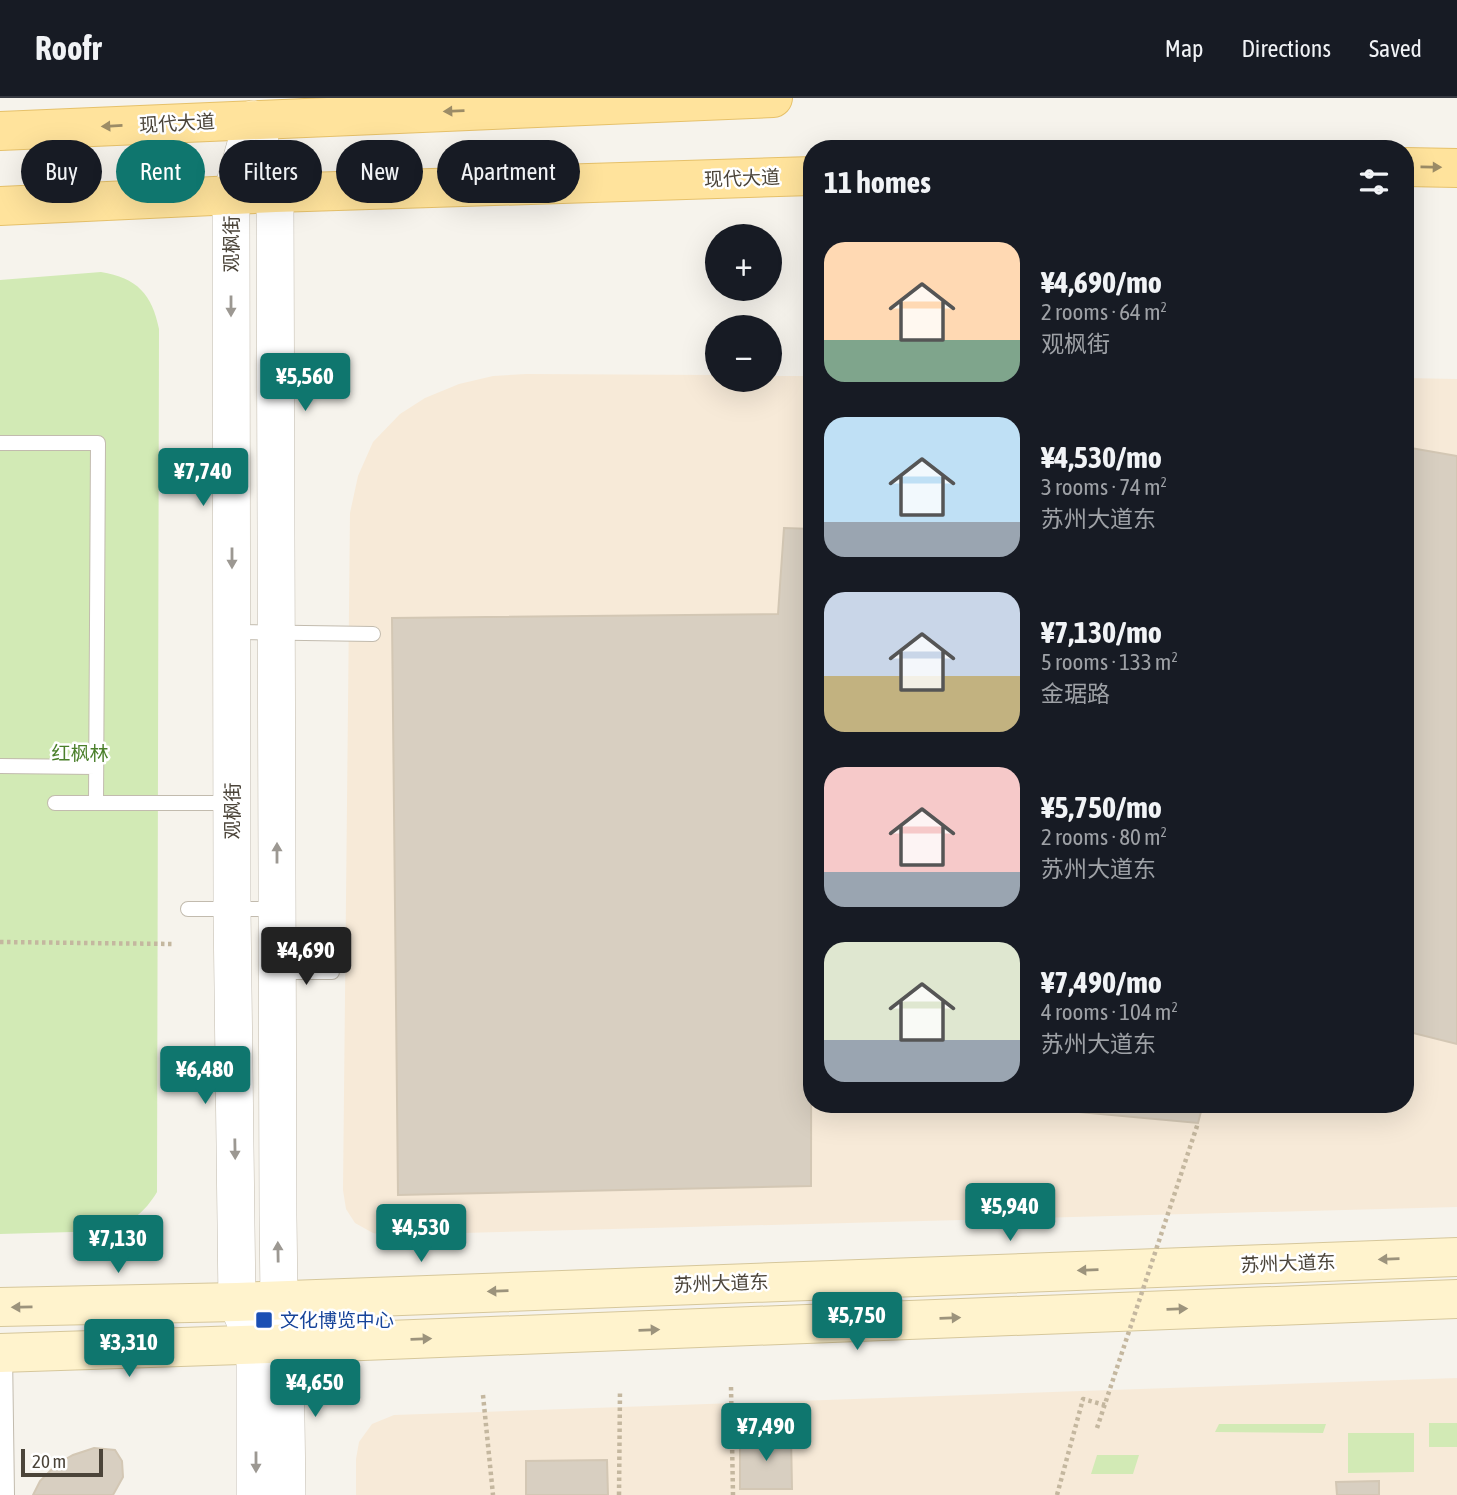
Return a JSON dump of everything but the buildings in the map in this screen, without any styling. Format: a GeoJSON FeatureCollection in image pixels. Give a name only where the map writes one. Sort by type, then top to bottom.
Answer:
{"type":"FeatureCollection","features":[{"type":"Feature","properties":{"kind":"main road","name":"现代大道"},"geometry":{"type":"LineString","coordinates":[[0,131],[773,98]]}},
{"type":"Feature","properties":{"kind":"main road"},"geometry":{"type":"LineString","coordinates":[[1414,167],[1457,168]]}},
{"type":"Feature","properties":{"kind":"main road","name":"现代大道"},"geometry":{"type":"LineString","coordinates":[[322,192],[803,176]]}},
{"type":"Feature","properties":{"kind":"main road","name":"现代大道"},"geometry":{"type":"LineString","coordinates":[[0,206],[219,197]]}},
{"type":"Feature","properties":{"kind":"main road","name":"苏州大道东"},"geometry":{"type":"LineString","coordinates":[[0,1307],[237,1302],[1457,1257]]}},
{"type":"Feature","properties":{"kind":"main road"},"geometry":{"type":"LineString","coordinates":[[2,1353],[1457,1298]]}},
{"type":"Feature","properties":{"kind":"street"},"geometry":{"type":"LineString","coordinates":[[253,119],[259,140]]}},
{"type":"Feature","properties":{"kind":"street","name":"观枫街"},"geometry":{"type":"LineString","coordinates":[[247,140],[253,119]]}},
{"type":"Feature","properties":{"kind":"street","name":"观枫街"},"geometry":{"type":"LineString","coordinates":[[231,203],[232,909],[237,1302],[270,1344]]}},
{"type":"Feature","properties":{"kind":"street"},"geometry":{"type":"LineString","coordinates":[[256,1495],[270,1344],[279,1299],[275,203]]}},
{"type":"Feature","properties":{"kind":"street"},"geometry":{"type":"LineString","coordinates":[[270,1344],[287,1495]]}},
{"type":"Feature","properties":{"kind":"lane"},"geometry":{"type":"LineString","coordinates":[[0,443],[98,443],[96,803]]}},
{"type":"Feature","properties":{"kind":"lane"},"geometry":{"type":"LineString","coordinates":[[232,632],[373,634]]}},
{"type":"Feature","properties":{"kind":"lane"},"geometry":{"type":"LineString","coordinates":[[0,766],[96,767]]}},
{"type":"Feature","properties":{"kind":"lane"},"geometry":{"type":"LineString","coordinates":[[55,803],[232,803]]}},
{"type":"Feature","properties":{"kind":"lane"},"geometry":{"type":"LineString","coordinates":[[188,909],[276,909]]}},
{"type":"Feature","properties":{"kind":"lane"},"geometry":{"type":"LineString","coordinates":[[277,972],[332,972]]}},
{"type":"Feature","properties":{"kind":"lane"},"geometry":{"type":"LineString","coordinates":[[2,1353],[7,1495]]}},
{"type":"Feature","properties":{"kind":"path"},"geometry":{"type":"LineString","coordinates":[[0,942],[173,944]]}},
{"type":"Feature","properties":{"kind":"path"},"geometry":{"type":"LineString","coordinates":[[1097,1428],[1198,1122]]}},
{"type":"Feature","properties":{"kind":"path"},"geometry":{"type":"LineString","coordinates":[[731,1387],[733,1495]]}},
{"type":"Feature","properties":{"kind":"path"},"geometry":{"type":"LineString","coordinates":[[619,1495],[620,1390]]}},
{"type":"Feature","properties":{"kind":"path"},"geometry":{"type":"LineString","coordinates":[[484,1395],[493,1495]]}},
{"type":"Feature","properties":{"kind":"path"},"geometry":{"type":"LineString","coordinates":[[1056,1495],[1083,1399],[1105,1405]]}},
{"type":"Feature","properties":{"kind":"shaded area"},"geometry":{"type":"Polygon","coordinates":[[[526,374],[705,375],[705,392],[782,392],[782,376],[803,376],[803,1113],[1414,1113],[1414,378],[1457,379],[1457,1207],[386,1235],[373,1233],[355,1223],[346,1209],[343,1190],[350,513],[358,476],[373,442],[400,414],[425,398],[459,384],[493,376],[526,374]]]}},
{"type":"Feature","properties":{"kind":"shaded area"},"geometry":{"type":"Polygon","coordinates":[[[1457,1378],[1457,1495],[356,1495],[359,1442],[372,1424],[394,1415],[1457,1378]]]}},
{"type":"Feature","properties":{"kind":"green space","name":"红枫林"},"geometry":{"type":"Polygon","coordinates":[[[101,272],[133,283],[141,290],[152,306],[159,329],[157,1192],[137,1216],[109,1231],[0,1234],[0,280],[101,272]]]}},
{"type":"Feature","properties":{"kind":"green space"},"geometry":{"type":"Polygon","coordinates":[[[1429,1423],[1457,1423],[1457,1447],[1429,1447],[1429,1423]]]}},
{"type":"Feature","properties":{"kind":"green space"},"geometry":{"type":"Polygon","coordinates":[[[1219,1424],[1326,1424],[1323,1433],[1215,1432],[1219,1424]]]}},
{"type":"Feature","properties":{"kind":"green space"},"geometry":{"type":"Polygon","coordinates":[[[1348,1433],[1414,1433],[1414,1472],[1348,1473],[1348,1433]]]}},
{"type":"Feature","properties":{"kind":"green space"},"geometry":{"type":"Polygon","coordinates":[[[1097,1455],[1139,1455],[1133,1474],[1091,1474],[1097,1455]]]}},
{"type":"Feature","properties":{"kind":"place","name":"文化博览中心"},"geometry":{"type":"Point","coordinates":[264,1320]}}]}
